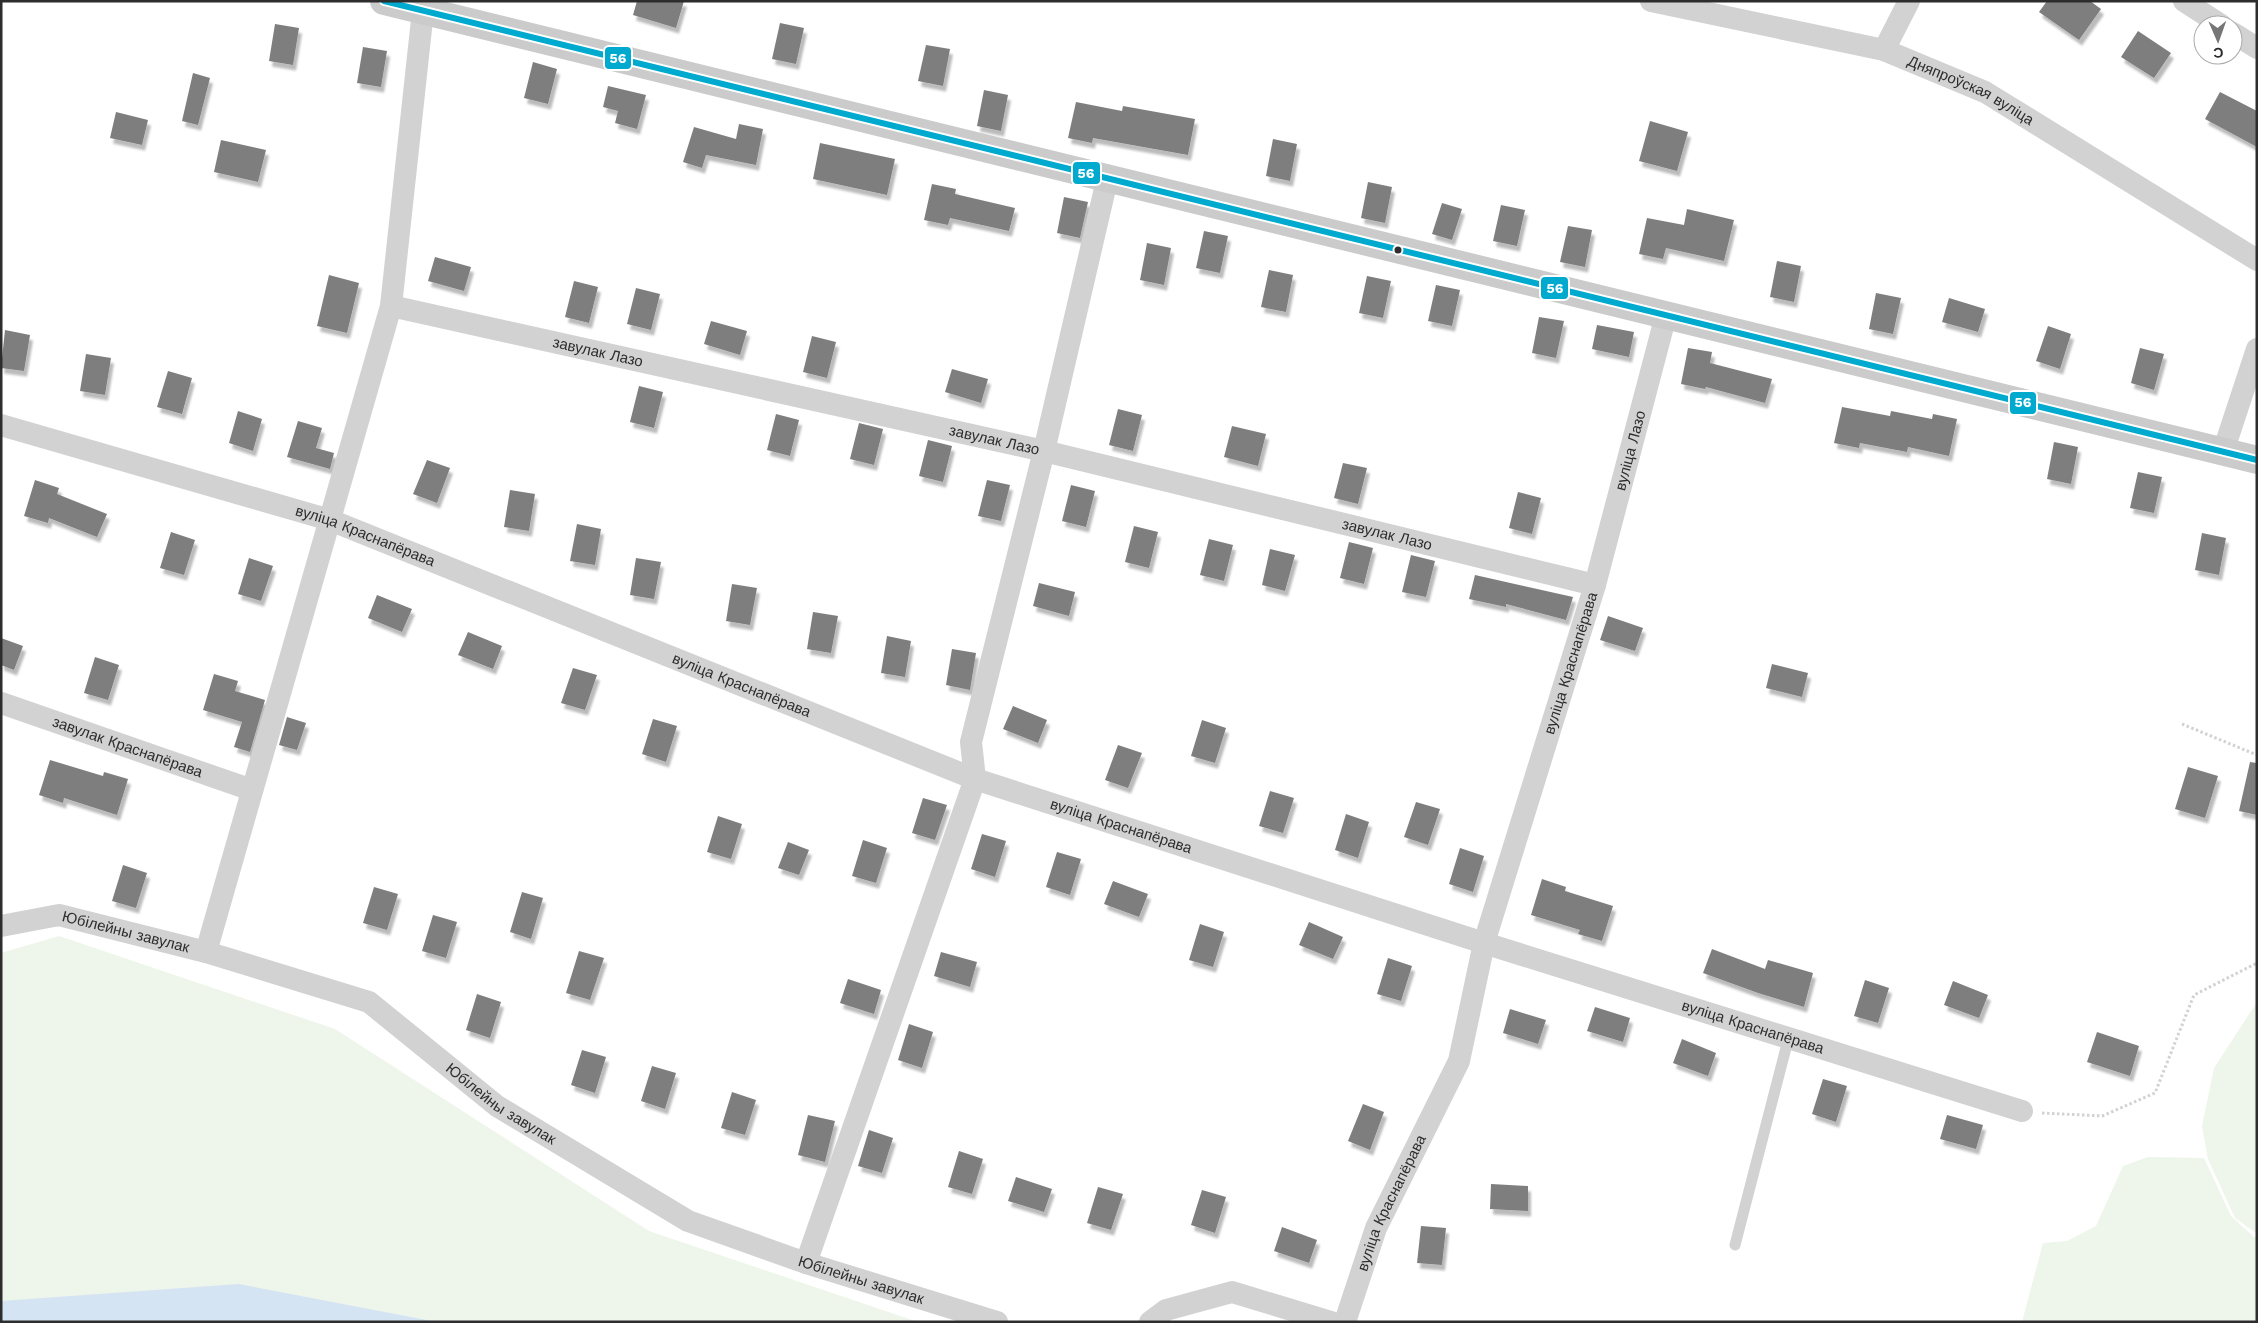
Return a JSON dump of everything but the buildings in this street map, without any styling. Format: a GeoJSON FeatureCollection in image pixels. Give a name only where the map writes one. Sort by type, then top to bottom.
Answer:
{"type":"FeatureCollection","features":[{"type":"Feature","properties":{"kind":"main road"},"geometry":{"type":"LineString","coordinates":[[384,1],[423,6],[1107,180],[2257,460]]}},
{"type":"Feature","properties":{"kind":"street","name":"Дняпроўская вуліца"},"geometry":{"type":"LineString","coordinates":[[1651,1],[1884,50],[1985,92],[2257,260]]}},
{"type":"Feature","properties":{"kind":"street"},"geometry":{"type":"LineString","coordinates":[[1884,50],[1909,1]]}},
{"type":"Feature","properties":{"kind":"street"},"geometry":{"type":"LineString","coordinates":[[2184,1],[2206,15]]}},
{"type":"Feature","properties":{"kind":"street"},"geometry":{"type":"LineString","coordinates":[[206,952],[391,306],[423,6]]}},
{"type":"Feature","properties":{"kind":"street"},"geometry":{"type":"LineString","coordinates":[[2243,39],[2257,48]]}},
{"type":"Feature","properties":{"kind":"street"},"geometry":{"type":"LineString","coordinates":[[806,1263],[975,778],[971,742],[1044,451],[1107,180]]}},
{"type":"Feature","properties":{"kind":"street","name":"завулак Лазо"},"geometry":{"type":"LineString","coordinates":[[391,306],[1044,451],[1595,586]]}},
{"type":"Feature","properties":{"kind":"street","name":"вуліца Лазо"},"geometry":{"type":"LineString","coordinates":[[1595,586],[1666,315]]}},
{"type":"Feature","properties":{"kind":"street"},"geometry":{"type":"LineString","coordinates":[[2223,452],[2257,349]]}},
{"type":"Feature","properties":{"kind":"street","name":"вуліца Краснапёрава"},"geometry":{"type":"LineString","coordinates":[[1,425],[330,520],[975,778],[1788,1040],[2022,1111]]}},
{"type":"Feature","properties":{"kind":"street","name":"вуліца Краснапёрава"},"geometry":{"type":"LineString","coordinates":[[1345,1322],[1376,1228],[1459,1060],[1484,943],[1595,586]]}},
{"type":"Feature","properties":{"kind":"street","name":"завулак Краснапёрава"},"geometry":{"type":"LineString","coordinates":[[1,703],[252,790]]}},
{"type":"Feature","properties":{"kind":"street","name":"Юбілейны завулак"},"geometry":{"type":"LineString","coordinates":[[1,926],[59,915],[206,952],[369,1002],[497,1106],[688,1221],[806,1263],[997,1322]]}},
{"type":"Feature","properties":{"kind":"street"},"geometry":{"type":"LineString","coordinates":[[1150,1322],[1166,1310],[1232,1292],[1331,1322]]}},
{"type":"Feature","properties":{"kind":"lane"},"geometry":{"type":"LineString","coordinates":[[1735,1245],[1788,1040]]}},
{"type":"Feature","properties":{"kind":"path"},"geometry":{"type":"LineString","coordinates":[[2182,724],[2257,755]]}},
{"type":"Feature","properties":{"kind":"path"},"geometry":{"type":"LineString","coordinates":[[2022,1111],[2102,1116],[2155,1092],[2194,995],[2257,963]]}},
{"type":"Feature","properties":{"kind":"shaded area"},"geometry":{"type":"Polygon","coordinates":[[[59,936],[335,1029],[649,1231],[918,1322],[1,1322],[1,953],[59,936]]]}},
{"type":"Feature","properties":{"kind":"shaded area"},"geometry":{"type":"Polygon","coordinates":[[[2257,1002],[2256,1233],[2235,1218],[2208,1159],[2202,1126],[2214,1068],[2257,1002]]]}},
{"type":"Feature","properties":{"kind":"shaded area"},"geometry":{"type":"Polygon","coordinates":[[[2148,1157],[2204,1158],[2231,1216],[2254,1237],[2257,1237],[2257,1322],[2022,1322],[2043,1243],[2067,1241],[2096,1226],[2123,1166],[2148,1157]]]}},
{"type":"Feature","properties":{"kind":"water"},"geometry":{"type":"Polygon","coordinates":[[[239,1284],[437,1322],[1,1322],[1,1301],[239,1284]]]}},
{"type":"Feature","properties":{"kind":"transit line","name":"56"},"geometry":{"type":"LineString","coordinates":[[384,1],[2257,460]]}}]}
